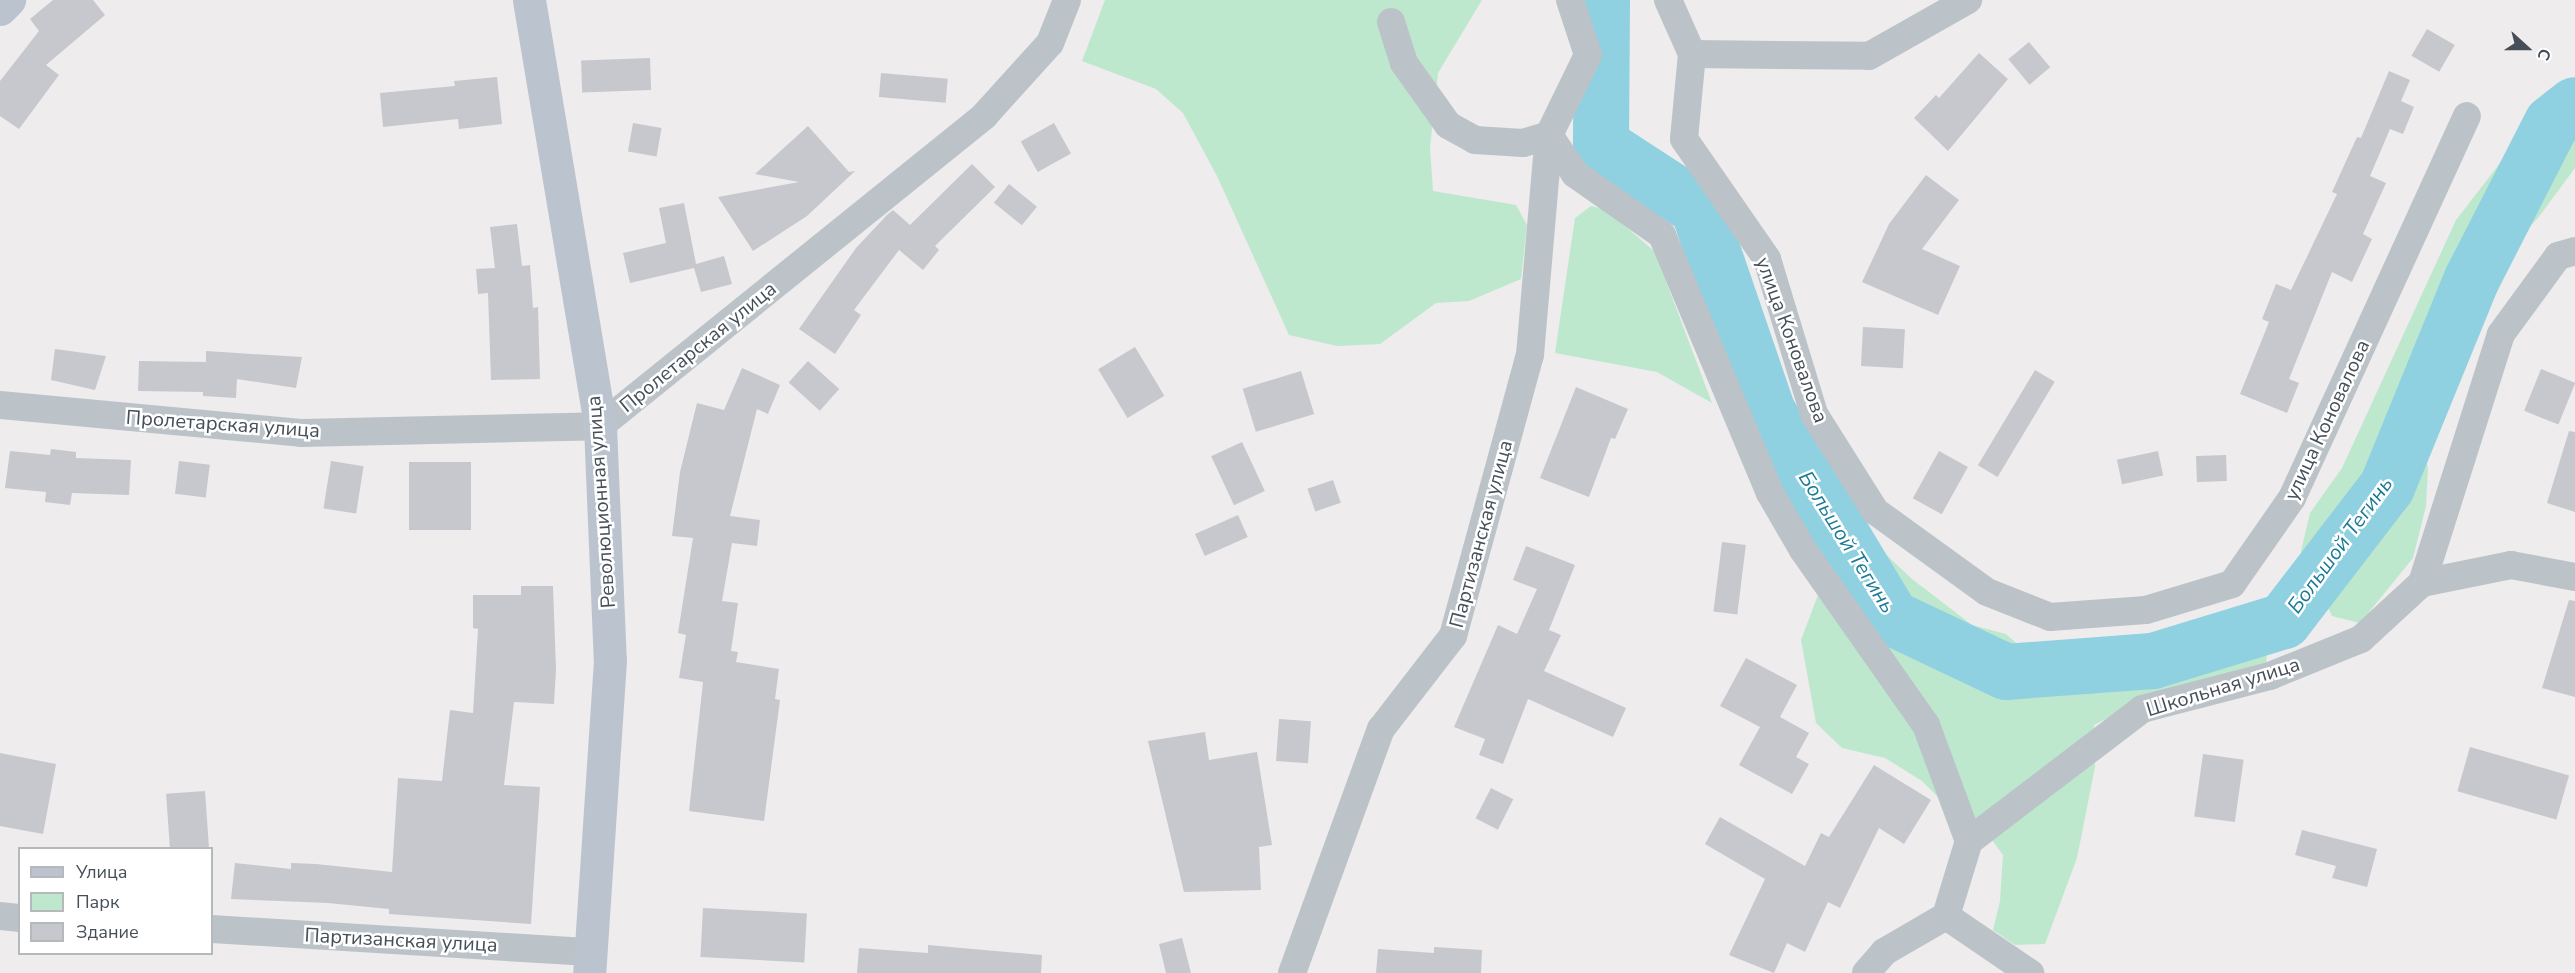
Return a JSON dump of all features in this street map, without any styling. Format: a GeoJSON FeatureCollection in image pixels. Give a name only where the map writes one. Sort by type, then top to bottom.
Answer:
{"type":"FeatureCollection","features":[{"type":"Feature","properties":{"kind":"street"},"geometry":{"type":"LineString","coordinates":[[0,9],[9,0]]}},
{"type":"Feature","properties":{"kind":"street","name":"Революционная улица"},"geometry":{"type":"LineString","coordinates":[[529,0],[600,426],[610,660],[589,962]]}},
{"type":"Feature","properties":{"kind":"street","name":"Пролетарская улица"},"geometry":{"type":"LineString","coordinates":[[0,405],[302,433],[600,426],[984,116],[1050,43],[1067,0]]}},
{"type":"Feature","properties":{"kind":"street"},"geometry":{"type":"LineString","coordinates":[[1390,22],[1404,63],[1448,125],[1475,140],[1523,142],[1549,135],[1588,56],[1570,0]]}},
{"type":"Feature","properties":{"kind":"street","name":"улица Коновалова"},"geometry":{"type":"LineString","coordinates":[[1668,0],[1692,54],[1684,139],[1767,259],[1815,414],[1875,511],[1987,592],[2050,617],[2146,610],[2232,584],[2292,498],[2467,116]]}},
{"type":"Feature","properties":{"kind":"street"},"geometry":{"type":"LineString","coordinates":[[1692,54],[1869,56],[1968,0]]}},
{"type":"Feature","properties":{"kind":"street"},"geometry":{"type":"LineString","coordinates":[[1549,135],[1575,174],[1662,235],[1770,493],[1803,550],[1926,725],[1969,841],[1946,916],[1884,952],[1866,973]]}},
{"type":"Feature","properties":{"kind":"street","name":"Партизанская улица"},"geometry":{"type":"LineString","coordinates":[[1292,973],[1381,729],[1453,636],[1530,355],[1546,202],[1549,135]]}},
{"type":"Feature","properties":{"kind":"street","name":"Школьная улица"},"geometry":{"type":"LineString","coordinates":[[1969,841],[2142,709],[2270,676],[2361,639],[2422,583],[2501,334],[2558,256],[2575,251]]}},
{"type":"Feature","properties":{"kind":"street"},"geometry":{"type":"LineString","coordinates":[[2422,583],[2511,565],[2575,577]]}},
{"type":"Feature","properties":{"kind":"street"},"geometry":{"type":"LineString","coordinates":[[0,916],[18,918]]}},
{"type":"Feature","properties":{"kind":"street"},"geometry":{"type":"LineString","coordinates":[[1946,916],[2030,973]]}},
{"type":"Feature","properties":{"kind":"street","name":"Партизанская улица"},"geometry":{"type":"LineString","coordinates":[[213,929],[589,962]]}},
{"type":"Feature","properties":{"kind":"green space"},"geometry":{"type":"Polygon","coordinates":[[[1105,0],[1482,0],[1438,73],[1430,147],[1433,191],[1516,205],[1527,225],[1521,279],[1469,301],[1436,303],[1380,344],[1337,346],[1289,335],[1217,176],[1183,113],[1156,89],[1082,61],[1105,0]]]}},
{"type":"Feature","properties":{"kind":"green space"},"geometry":{"type":"Polygon","coordinates":[[[2575,79],[2575,168],[2538,218],[2505,252],[2468,264],[2422,338],[2411,393],[2428,469],[2426,506],[2413,558],[2360,623],[2332,616],[2301,551],[2310,513],[2342,468],[2456,220],[2559,87],[2575,79]]]}},
{"type":"Feature","properties":{"kind":"green space"},"geometry":{"type":"Polygon","coordinates":[[[1591,206],[1607,210],[1655,252],[1712,403],[1657,372],[1555,353],[1575,218],[1591,206]]]}},
{"type":"Feature","properties":{"kind":"green space"},"geometry":{"type":"Polygon","coordinates":[[[1863,533],[1912,579],[1972,625],[2006,634],[2025,651],[2117,651],[2183,636],[2227,618],[2271,615],[2266,663],[2150,697],[2094,725],[2095,767],[2077,858],[2045,944],[2015,945],[1993,930],[2000,901],[2003,855],[1978,821],[1945,804],[1922,781],[1885,758],[1842,748],[1816,723],[1801,640],[1833,555],[1863,533]]]}},
{"type":"Feature","properties":{"kind":"building"},"geometry":{"type":"Polygon","coordinates":[[[53,0],[93,0],[105,15],[46,65],[59,75],[19,129],[0,116],[0,81],[39,31],[30,19],[53,0]]]}},
{"type":"Feature","properties":{"kind":"building"},"geometry":{"type":"Polygon","coordinates":[[[2427,29],[2455,45],[2439,72],[2412,56],[2427,29]]]}},
{"type":"Feature","properties":{"kind":"building"},"geometry":{"type":"Polygon","coordinates":[[[2029,42],[2050,67],[2030,85],[2008,59],[2029,42]]]}},
{"type":"Feature","properties":{"kind":"building"},"geometry":{"type":"Polygon","coordinates":[[[1979,53],[2008,79],[1948,151],[1914,118],[1936,95],[1939,98],[1979,53]]]}},
{"type":"Feature","properties":{"kind":"building"},"geometry":{"type":"Polygon","coordinates":[[[650,58],[651,90],[582,92],[581,60],[650,58]]]}},
{"type":"Feature","properties":{"kind":"building"},"geometry":{"type":"Polygon","coordinates":[[[2389,71],[2410,80],[2401,101],[2414,107],[2403,134],[2390,129],[2370,176],[2386,183],[2363,234],[2372,239],[2352,282],[2332,272],[2289,379],[2299,383],[2287,413],[2240,394],[2269,322],[2262,319],[2276,284],[2291,290],[2337,194],[2332,192],[2357,137],[2361,138],[2389,71]]]}},
{"type":"Feature","properties":{"kind":"building"},"geometry":{"type":"Polygon","coordinates":[[[881,73],[948,79],[946,103],[879,97],[881,73]]]}},
{"type":"Feature","properties":{"kind":"building"},"geometry":{"type":"Polygon","coordinates":[[[497,77],[502,124],[459,129],[458,119],[383,127],[380,93],[455,86],[454,81],[497,77]]]}},
{"type":"Feature","properties":{"kind":"building"},"geometry":{"type":"Polygon","coordinates":[[[633,123],[662,128],[657,157],[628,152],[633,123]]]}},
{"type":"Feature","properties":{"kind":"building"},"geometry":{"type":"Polygon","coordinates":[[[1054,123],[1071,154],[1038,172],[1021,141],[1054,123]]]}},
{"type":"Feature","properties":{"kind":"building"},"geometry":{"type":"Polygon","coordinates":[[[808,126],[849,172],[855,171],[807,216],[753,251],[718,197],[799,182],[755,174],[808,126]]]}},
{"type":"Feature","properties":{"kind":"building"},"geometry":{"type":"Polygon","coordinates":[[[972,164],[995,187],[935,246],[939,250],[923,270],[899,250],[854,310],[861,315],[835,354],[799,329],[856,248],[887,215],[893,210],[910,225],[972,164]]]}},
{"type":"Feature","properties":{"kind":"building"},"geometry":{"type":"Polygon","coordinates":[[[1926,175],[1959,200],[1922,249],[1960,266],[1938,315],[1862,282],[1889,224],[1926,175]]]}},
{"type":"Feature","properties":{"kind":"building"},"geometry":{"type":"Polygon","coordinates":[[[1009,184],[1037,207],[1022,225],[994,203],[1009,184]]]}},
{"type":"Feature","properties":{"kind":"building"},"geometry":{"type":"Polygon","coordinates":[[[684,203],[696,264],[724,256],[732,284],[701,292],[694,268],[630,283],[623,253],[666,243],[659,208],[684,203]]]}},
{"type":"Feature","properties":{"kind":"building"},"geometry":{"type":"Polygon","coordinates":[[[517,224],[522,266],[530,265],[533,308],[538,307],[540,379],[491,380],[488,293],[478,294],[476,269],[495,268],[490,227],[517,224]]]}},
{"type":"Feature","properties":{"kind":"building"},"geometry":{"type":"Polygon","coordinates":[[[1863,327],[1905,329],[1903,368],[1861,366],[1863,327]]]}},
{"type":"Feature","properties":{"kind":"building"},"geometry":{"type":"Polygon","coordinates":[[[1135,347],[1164,396],[1127,418],[1098,369],[1135,347]]]}},
{"type":"Feature","properties":{"kind":"building"},"geometry":{"type":"Polygon","coordinates":[[[55,349],[106,356],[95,390],[51,380],[55,349]]]}},
{"type":"Feature","properties":{"kind":"building"},"geometry":{"type":"Polygon","coordinates":[[[206,351],[302,357],[296,388],[237,379],[236,398],[203,396],[203,392],[138,391],[139,361],[206,362],[206,351]]]}},
{"type":"Feature","properties":{"kind":"building"},"geometry":{"type":"Polygon","coordinates":[[[808,361],[839,389],[820,411],[789,383],[808,361]]]}},
{"type":"Feature","properties":{"kind":"building"},"geometry":{"type":"Polygon","coordinates":[[[742,368],[780,385],[768,414],[757,409],[730,516],[760,520],[757,546],[732,543],[722,601],[738,603],[731,651],[738,652],[736,662],[779,669],[775,699],[780,700],[764,821],[689,811],[703,682],[679,678],[686,635],[678,633],[693,538],[672,536],[680,472],[697,403],[724,410],[742,368]]]}},
{"type":"Feature","properties":{"kind":"building"},"geometry":{"type":"Polygon","coordinates":[[[2541,369],[2575,383],[2558,425],[2524,411],[2541,369]]]}},
{"type":"Feature","properties":{"kind":"building"},"geometry":{"type":"Polygon","coordinates":[[[2035,370],[2055,382],[1998,477],[1978,465],[2035,370]]]}},
{"type":"Feature","properties":{"kind":"building"},"geometry":{"type":"Polygon","coordinates":[[[1301,371],[1314,414],[1256,432],[1243,389],[1301,371]]]}},
{"type":"Feature","properties":{"kind":"building"},"geometry":{"type":"Polygon","coordinates":[[[1576,387],[1628,409],[1615,439],[1611,438],[1589,497],[1540,478],[1576,387]]]}},
{"type":"Feature","properties":{"kind":"building"},"geometry":{"type":"Polygon","coordinates":[[[2569,431],[2575,432],[2575,512],[2547,503],[2569,431]]]}},
{"type":"Feature","properties":{"kind":"building"},"geometry":{"type":"Polygon","coordinates":[[[1242,442],[1265,491],[1234,505],[1211,456],[1242,442]]]}},
{"type":"Feature","properties":{"kind":"building"},"geometry":{"type":"Polygon","coordinates":[[[51,449],[76,452],[76,458],[131,460],[129,495],[72,493],[70,505],[45,502],[46,492],[5,488],[10,451],[50,455],[51,449]]]}},
{"type":"Feature","properties":{"kind":"building"},"geometry":{"type":"Polygon","coordinates":[[[1939,451],[1968,467],[1942,514],[1913,498],[1939,451]]]}},
{"type":"Feature","properties":{"kind":"building"},"geometry":{"type":"Polygon","coordinates":[[[2158,451],[2163,475],[2122,484],[2117,460],[2158,451]]]}},
{"type":"Feature","properties":{"kind":"building"},"geometry":{"type":"Polygon","coordinates":[[[2226,455],[2227,481],[2197,482],[2196,456],[2226,455]]]}},
{"type":"Feature","properties":{"kind":"building"},"geometry":{"type":"Polygon","coordinates":[[[179,461],[210,465],[206,498],[175,494],[179,461]]]}},
{"type":"Feature","properties":{"kind":"building"},"geometry":{"type":"Polygon","coordinates":[[[331,461],[364,466],[356,514],[323,508],[331,461]]]}},
{"type":"Feature","properties":{"kind":"building"},"geometry":{"type":"Polygon","coordinates":[[[409,462],[471,462],[471,530],[409,530],[409,462]]]}},
{"type":"Feature","properties":{"kind":"building"},"geometry":{"type":"Polygon","coordinates":[[[1333,480],[1341,503],[1315,511],[1307,489],[1333,480]]]}},
{"type":"Feature","properties":{"kind":"building"},"geometry":{"type":"Polygon","coordinates":[[[1238,515],[1248,537],[1205,556],[1195,534],[1238,515]]]}},
{"type":"Feature","properties":{"kind":"building"},"geometry":{"type":"Polygon","coordinates":[[[1722,542],[1746,545],[1737,614],[1713,611],[1722,542]]]}},
{"type":"Feature","properties":{"kind":"building"},"geometry":{"type":"Polygon","coordinates":[[[1526,546],[1575,565],[1549,630],[1561,635],[1544,671],[1626,708],[1613,737],[1528,699],[1503,764],[1479,755],[1485,739],[1454,727],[1498,625],[1517,634],[1537,589],[1513,580],[1526,546]]]}},
{"type":"Feature","properties":{"kind":"building"},"geometry":{"type":"Polygon","coordinates":[[[521,586],[553,586],[556,670],[554,704],[514,702],[504,785],[540,787],[531,924],[389,914],[389,909],[328,903],[231,899],[235,863],[291,869],[291,863],[316,864],[392,872],[398,778],[442,781],[450,710],[473,713],[478,629],[473,628],[473,595],[521,595],[521,586]]]}},
{"type":"Feature","properties":{"kind":"building"},"geometry":{"type":"Polygon","coordinates":[[[2569,600],[2575,601],[2575,697],[2542,688],[2569,600]]]}},
{"type":"Feature","properties":{"kind":"building"},"geometry":{"type":"Polygon","coordinates":[[[1746,658],[1797,685],[1780,717],[1809,733],[1796,757],[1809,764],[1792,794],[1739,765],[1760,727],[1720,706],[1746,658]]]}},
{"type":"Feature","properties":{"kind":"building"},"geometry":{"type":"Polygon","coordinates":[[[1279,719],[1311,721],[1308,763],[1276,761],[1279,719]]]}},
{"type":"Feature","properties":{"kind":"building"},"geometry":{"type":"Polygon","coordinates":[[[1205,732],[1209,760],[1257,752],[1272,845],[1259,847],[1261,890],[1184,892],[1148,741],[1205,732]]]}},
{"type":"Feature","properties":{"kind":"building"},"geometry":{"type":"Polygon","coordinates":[[[2470,747],[2569,775],[2556,820],[2457,791],[2470,747]]]}},
{"type":"Feature","properties":{"kind":"building"},"geometry":{"type":"Polygon","coordinates":[[[0,753],[56,764],[43,834],[0,826],[0,753]]]}},
{"type":"Feature","properties":{"kind":"building"},"geometry":{"type":"Polygon","coordinates":[[[2203,754],[2244,760],[2235,822],[2194,816],[2203,754]]]}},
{"type":"Feature","properties":{"kind":"building"},"geometry":{"type":"Polygon","coordinates":[[[1874,765],[1931,800],[1904,844],[1879,828],[1840,908],[1828,902],[1805,952],[1787,943],[1774,973],[1729,955],[1765,879],[1705,844],[1720,817],[1805,866],[1821,833],[1829,837],[1874,765]]]}},
{"type":"Feature","properties":{"kind":"building"},"geometry":{"type":"Polygon","coordinates":[[[1491,788],[1513,799],[1498,830],[1476,818],[1491,788]]]}},
{"type":"Feature","properties":{"kind":"building"},"geometry":{"type":"Polygon","coordinates":[[[205,791],[209,847],[170,847],[166,794],[205,791]]]}},
{"type":"Feature","properties":{"kind":"building"},"geometry":{"type":"Polygon","coordinates":[[[2302,830],[2377,849],[2367,887],[2332,878],[2336,866],[2295,855],[2302,830]]]}},
{"type":"Feature","properties":{"kind":"building"},"geometry":{"type":"Polygon","coordinates":[[[703,908],[807,913],[804,962],[700,957],[703,908]]]}},
{"type":"Feature","properties":{"kind":"building"},"geometry":{"type":"Polygon","coordinates":[[[1182,938],[1191,973],[1166,973],[1159,944],[1182,938]]]}},
{"type":"Feature","properties":{"kind":"building"},"geometry":{"type":"Polygon","coordinates":[[[928,945],[1042,955],[1041,973],[857,973],[859,948],[928,953],[928,945]]]}},
{"type":"Feature","properties":{"kind":"building"},"geometry":{"type":"Polygon","coordinates":[[[1434,947],[1482,950],[1481,973],[1376,973],[1378,949],[1434,953],[1434,947]]]}},
{"type":"Feature","properties":{"kind":"waterway","name":"Большой Тегинь"},"geometry":{"type":"LineString","coordinates":[[1602,0],[1601,145],[1698,208],[1768,412],[1892,618],[2006,672],[2153,661],[2284,621],[2387,487],[2472,279],[2552,123],[2575,105]]}}]}
